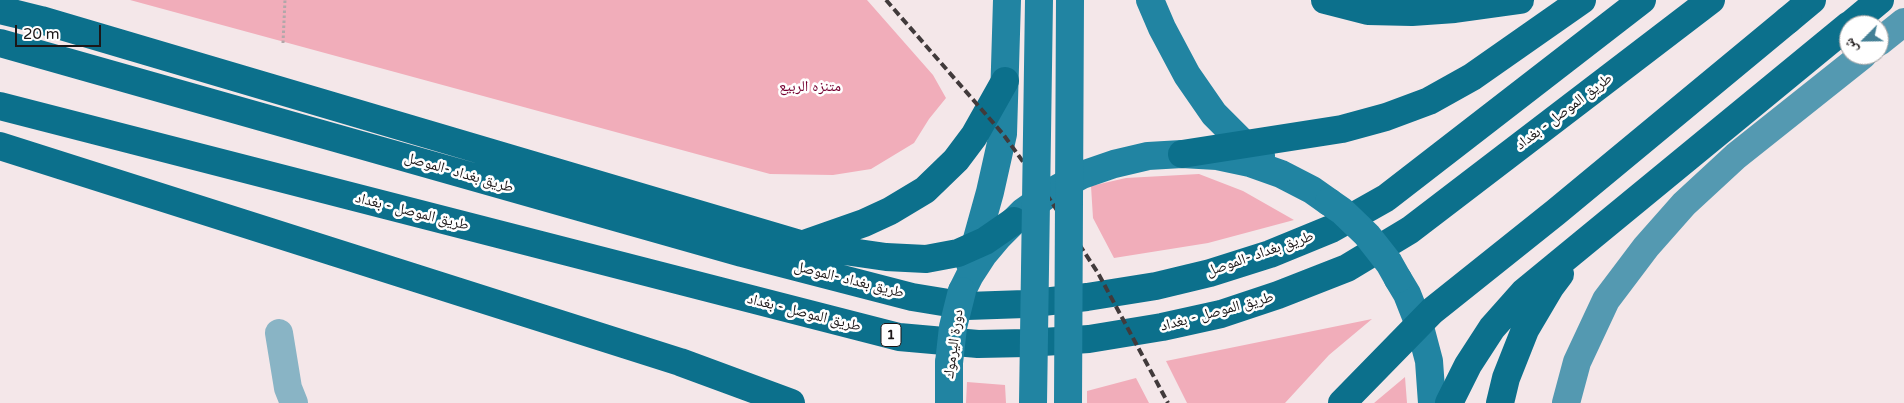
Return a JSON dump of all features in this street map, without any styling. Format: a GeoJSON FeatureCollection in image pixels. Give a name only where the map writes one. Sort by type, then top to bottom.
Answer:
{"type":"FeatureCollection","features":[{"type":"Feature","properties":{"kind":"highway"},"geometry":{"type":"LineString","coordinates":[[1325,0],[1368,11],[1412,12],[1455,9],[1520,0]]}},
{"type":"Feature","properties":{"kind":"highway"},"geometry":{"type":"LineString","coordinates":[[1182,154],[1342,129],[1386,117],[1429,101],[1472,77],[1582,0]]}},
{"type":"Feature","properties":{"kind":"highway","name":"طريق بغداد -الموصل"},"geometry":{"type":"LineString","coordinates":[[0,43],[742,253],[912,297],[967,306],[1025,304],[1156,286],[1210,273],[1270,254],[1332,229],[1386,198],[1642,0]]}},
{"type":"Feature","properties":{"kind":"highway","name":"طريق الموصل - بغداد"},"geometry":{"type":"LineString","coordinates":[[0,106],[900,337],[978,344],[1027,343],[1089,339],[1162,327],[1221,314],[1278,295],[1347,268],[1410,230],[1711,0]]}},
{"type":"Feature","properties":{"kind":"highway"},"geometry":{"type":"LineString","coordinates":[[1342,403],[1432,311],[1556,212],[1812,0]]}},
{"type":"Feature","properties":{"kind":"highway"},"geometry":{"type":"LineString","coordinates":[[1861,15],[1880,0]]}},
{"type":"Feature","properties":{"kind":"highway"},"geometry":{"type":"LineString","coordinates":[[0,10],[51,23],[802,245],[886,256],[926,258],[958,253],[985,241],[1014,221]]}},
{"type":"Feature","properties":{"kind":"highway"},"geometry":{"type":"LineString","coordinates":[[1449,403],[1468,365],[1492,328],[1524,292],[1839,33]]}},
{"type":"Feature","properties":{"kind":"highway"},"geometry":{"type":"LineString","coordinates":[[802,245],[864,223],[890,211],[925,190],[956,160],[974,136],[1005,81]]}},
{"type":"Feature","properties":{"kind":"highway"},"geometry":{"type":"LineString","coordinates":[[0,146],[680,362],[791,403]]}},
{"type":"Feature","properties":{"kind":"highway"},"geometry":{"type":"LineString","coordinates":[[1500,403],[1506,378],[1525,330],[1551,286],[1582,246]]}},
{"type":"Feature","properties":{"kind":"highway"},"geometry":{"type":"LineString","coordinates":[[680,362],[741,403]]}},
{"type":"Feature","properties":{"kind":"main road"},"geometry":{"type":"LineString","coordinates":[[962,291],[997,164],[1002,134],[1008,0]]}},
{"type":"Feature","properties":{"kind":"main road"},"geometry":{"type":"LineString","coordinates":[[1033,403],[1039,0]]}},
{"type":"Feature","properties":{"kind":"main road"},"geometry":{"type":"LineString","coordinates":[[1068,403],[1070,0]]}},
{"type":"Feature","properties":{"kind":"main road"},"geometry":{"type":"LineString","coordinates":[[1150,0],[1162,28],[1187,74],[1214,114],[1244,144],[1321,196]]}},
{"type":"Feature","properties":{"kind":"main road"},"geometry":{"type":"LineString","coordinates":[[1889,34],[1904,22]]}},
{"type":"Feature","properties":{"kind":"main road"},"geometry":{"type":"LineString","coordinates":[[1566,403],[1577,362],[1606,300],[1646,247],[1684,204],[1736,156],[1850,65]]}},
{"type":"Feature","properties":{"kind":"main road","name":"دورة اليرموك"},"geometry":{"type":"LineString","coordinates":[[948,403],[949,363],[962,291],[983,255],[999,236],[1024,212],[1051,192],[1082,175],[1114,164],[1148,156],[1182,154],[1216,156],[1250,163],[1281,174],[1321,196],[1342,211],[1367,235],[1389,263],[1407,294],[1420,327],[1429,361],[1432,403]]}},
{"type":"Feature","properties":{"kind":"main road"},"geometry":{"type":"LineString","coordinates":[[1429,361],[1440,403]]}},
{"type":"Feature","properties":{"kind":"street"},"geometry":{"type":"LineString","coordinates":[[279,334],[288,388],[294,403]]}},
{"type":"Feature","properties":{"kind":"path"},"geometry":{"type":"LineString","coordinates":[[283,42],[285,0]]}},
{"type":"Feature","properties":{"kind":"green space","name":"متنزه الربيع"},"geometry":{"type":"Polygon","coordinates":[[[130,0],[867,0],[933,75],[946,98],[929,119],[914,143],[871,169],[833,175],[770,174],[130,0]]]}},
{"type":"Feature","properties":{"kind":"green space"},"geometry":{"type":"Polygon","coordinates":[[[1199,174],[1243,191],[1294,220],[1208,243],[1114,258],[1093,218],[1091,186],[1126,178],[1199,174]]]}},
{"type":"Feature","properties":{"kind":"green space"},"geometry":{"type":"Polygon","coordinates":[[[1372,319],[1329,355],[1285,403],[1187,403],[1166,361],[1372,319]]]}},
{"type":"Feature","properties":{"kind":"green space"},"geometry":{"type":"Polygon","coordinates":[[[1405,377],[1407,403],[1374,403],[1405,377]]]}},
{"type":"Feature","properties":{"kind":"green space"},"geometry":{"type":"Polygon","coordinates":[[[1136,378],[1149,403],[1087,403],[1087,391],[1136,378]]]}},
{"type":"Feature","properties":{"kind":"green space"},"geometry":{"type":"Polygon","coordinates":[[[967,382],[1005,385],[1006,403],[966,403],[967,382]]]}},
{"type":"Feature","properties":{"kind":"railway"},"geometry":{"type":"LineString","coordinates":[[886,0],[1003,134],[1047,195],[1098,273],[1168,403]]}}]}
